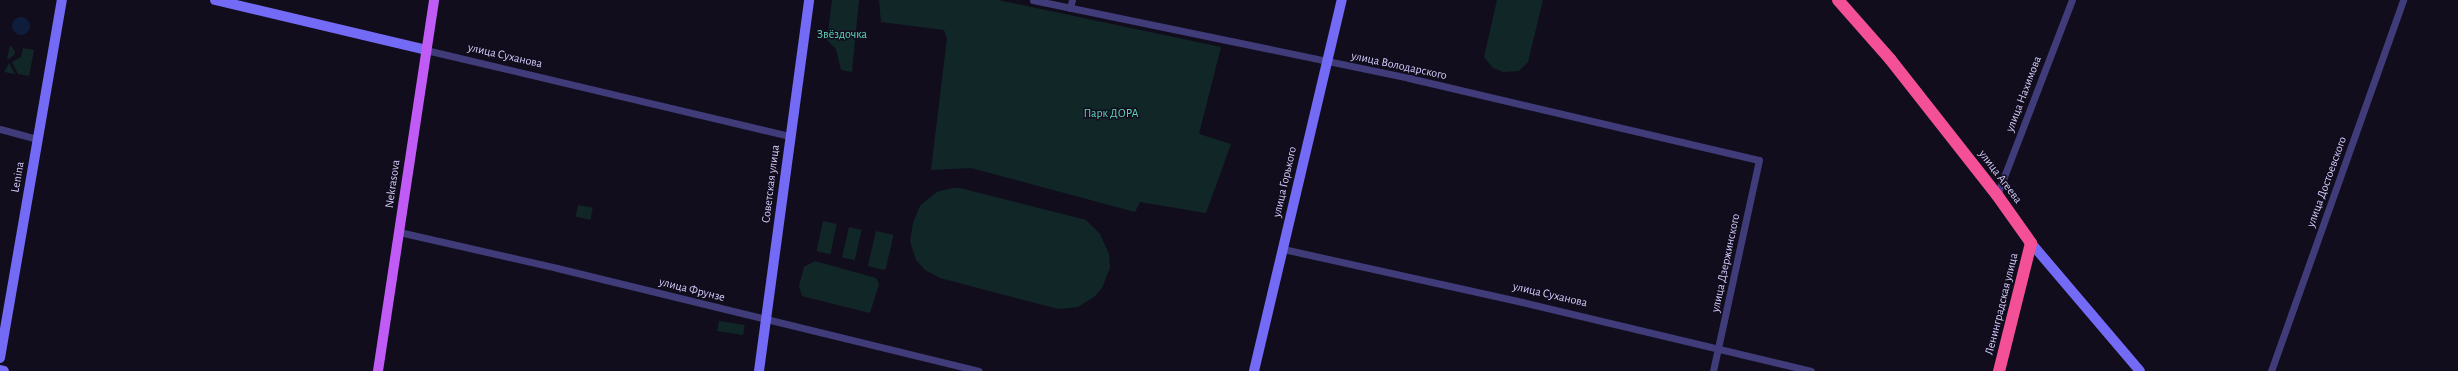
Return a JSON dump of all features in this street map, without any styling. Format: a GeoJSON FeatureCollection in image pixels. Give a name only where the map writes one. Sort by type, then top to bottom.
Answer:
{"type":"FeatureCollection","features":[{"type":"Feature","properties":{"kind":"highway","name":"улица Агеева"},"geometry":{"type":"LineString","coordinates":[[1838,0],[1890,59],[1997,195],[2031,243]]}},
{"type":"Feature","properties":{"kind":"highway","name":"Ленинградская улица"},"geometry":{"type":"LineString","coordinates":[[1999,371],[2031,243]]}},
{"type":"Feature","properties":{"kind":"main road","name":"Lenina"},"geometry":{"type":"LineString","coordinates":[[0,358],[62,0]]}},
{"type":"Feature","properties":{"kind":"main road","name":"улица Суханова"},"geometry":{"type":"LineString","coordinates":[[215,0],[426,50]]}},
{"type":"Feature","properties":{"kind":"main road","name":"Nekrasova"},"geometry":{"type":"LineString","coordinates":[[378,371],[434,0]]}},
{"type":"Feature","properties":{"kind":"main road","name":"Советская улица"},"geometry":{"type":"LineString","coordinates":[[759,371],[809,0]]}},
{"type":"Feature","properties":{"kind":"main road","name":"улица Горького"},"geometry":{"type":"LineString","coordinates":[[1254,371],[1342,0]]}},
{"type":"Feature","properties":{"kind":"main road","name":"улица Агеева"},"geometry":{"type":"LineString","coordinates":[[2031,243],[2140,371]]}},
{"type":"Feature","properties":{"kind":"main road"},"geometry":{"type":"LineString","coordinates":[[0,370],[4,371]]}},
{"type":"Feature","properties":{"kind":"street","name":"улица Володарского"},"geometry":{"type":"LineString","coordinates":[[1033,0],[1409,78],[1759,160]]}},
{"type":"Feature","properties":{"kind":"street"},"geometry":{"type":"LineString","coordinates":[[1070,8],[1072,0]]}},
{"type":"Feature","properties":{"kind":"street","name":"улица Нахимова"},"geometry":{"type":"LineString","coordinates":[[1997,195],[2072,0]]}},
{"type":"Feature","properties":{"kind":"street","name":"улица Достоевского"},"geometry":{"type":"LineString","coordinates":[[2271,371],[2403,0]]}},
{"type":"Feature","properties":{"kind":"street","name":"улица Суханова"},"geometry":{"type":"LineString","coordinates":[[426,50],[790,136]]}},
{"type":"Feature","properties":{"kind":"street"},"geometry":{"type":"LineString","coordinates":[[0,129],[38,139]]}},
{"type":"Feature","properties":{"kind":"street","name":"улица Дзержинского"},"geometry":{"type":"LineString","coordinates":[[1713,371],[1759,160]]}},
{"type":"Feature","properties":{"kind":"street","name":"улица Фрунзе"},"geometry":{"type":"LineString","coordinates":[[399,232],[630,286],[979,371]]}},
{"type":"Feature","properties":{"kind":"street","name":"улица Суханова"},"geometry":{"type":"LineString","coordinates":[[1283,249],[1522,302],[1811,371]]}},
{"type":"Feature","properties":{"kind":"green space","name":"Звёздочка"},"geometry":{"type":"Polygon","coordinates":[[[832,0],[859,0],[852,72],[841,70],[836,49],[827,40],[832,0]]]}},
{"type":"Feature","properties":{"kind":"green space","name":"Парк ДОРА"},"geometry":{"type":"Polygon","coordinates":[[[879,0],[998,0],[1221,47],[1199,134],[1231,144],[1206,213],[1140,202],[1135,212],[971,168],[931,170],[947,38],[944,30],[881,22],[879,0]]]}},
{"type":"Feature","properties":{"kind":"green space"},"geometry":{"type":"Polygon","coordinates":[[[1497,0],[1543,0],[1528,62],[1519,71],[1503,72],[1493,68],[1484,57],[1497,0]]]}},
{"type":"Feature","properties":{"kind":"green space"},"geometry":{"type":"Polygon","coordinates":[[[10,45],[15,51],[14,55],[7,60],[10,45]]]}},
{"type":"Feature","properties":{"kind":"green space"},"geometry":{"type":"Polygon","coordinates":[[[23,48],[34,50],[29,76],[18,74],[12,62],[21,57],[23,48]]]}},
{"type":"Feature","properties":{"kind":"green space"},"geometry":{"type":"Polygon","coordinates":[[[9,63],[15,74],[4,72],[9,63]]]}},
{"type":"Feature","properties":{"kind":"green space"},"geometry":{"type":"Polygon","coordinates":[[[952,188],[960,188],[1086,220],[1100,234],[1109,254],[1110,268],[1102,288],[1095,296],[1078,307],[1058,309],[940,278],[925,270],[916,260],[910,241],[913,223],[920,206],[937,192],[952,188]]]}},
{"type":"Feature","properties":{"kind":"green space"},"geometry":{"type":"Polygon","coordinates":[[[578,205],[593,208],[590,220],[576,217],[578,205]]]}},
{"type":"Feature","properties":{"kind":"green space"},"geometry":{"type":"Polygon","coordinates":[[[823,221],[837,224],[830,254],[817,251],[823,221]]]}},
{"type":"Feature","properties":{"kind":"green space"},"geometry":{"type":"Polygon","coordinates":[[[849,227],[862,230],[855,260],[842,257],[849,227]]]}},
{"type":"Feature","properties":{"kind":"green space"},"geometry":{"type":"Polygon","coordinates":[[[876,231],[894,235],[885,270],[868,266],[876,231]]]}},
{"type":"Feature","properties":{"kind":"green space"},"geometry":{"type":"Polygon","coordinates":[[[815,261],[876,278],[879,284],[870,313],[802,296],[799,286],[804,267],[815,261]]]}},
{"type":"Feature","properties":{"kind":"green space"},"geometry":{"type":"Polygon","coordinates":[[[719,321],[745,325],[743,335],[717,331],[719,321]]]}},
{"type":"Feature","properties":{"kind":"water"},"geometry":{"type":"Polygon","coordinates":[[[21,17],[27,20],[30,26],[27,32],[21,35],[15,32],[12,26],[15,20],[21,17]]]}}]}
